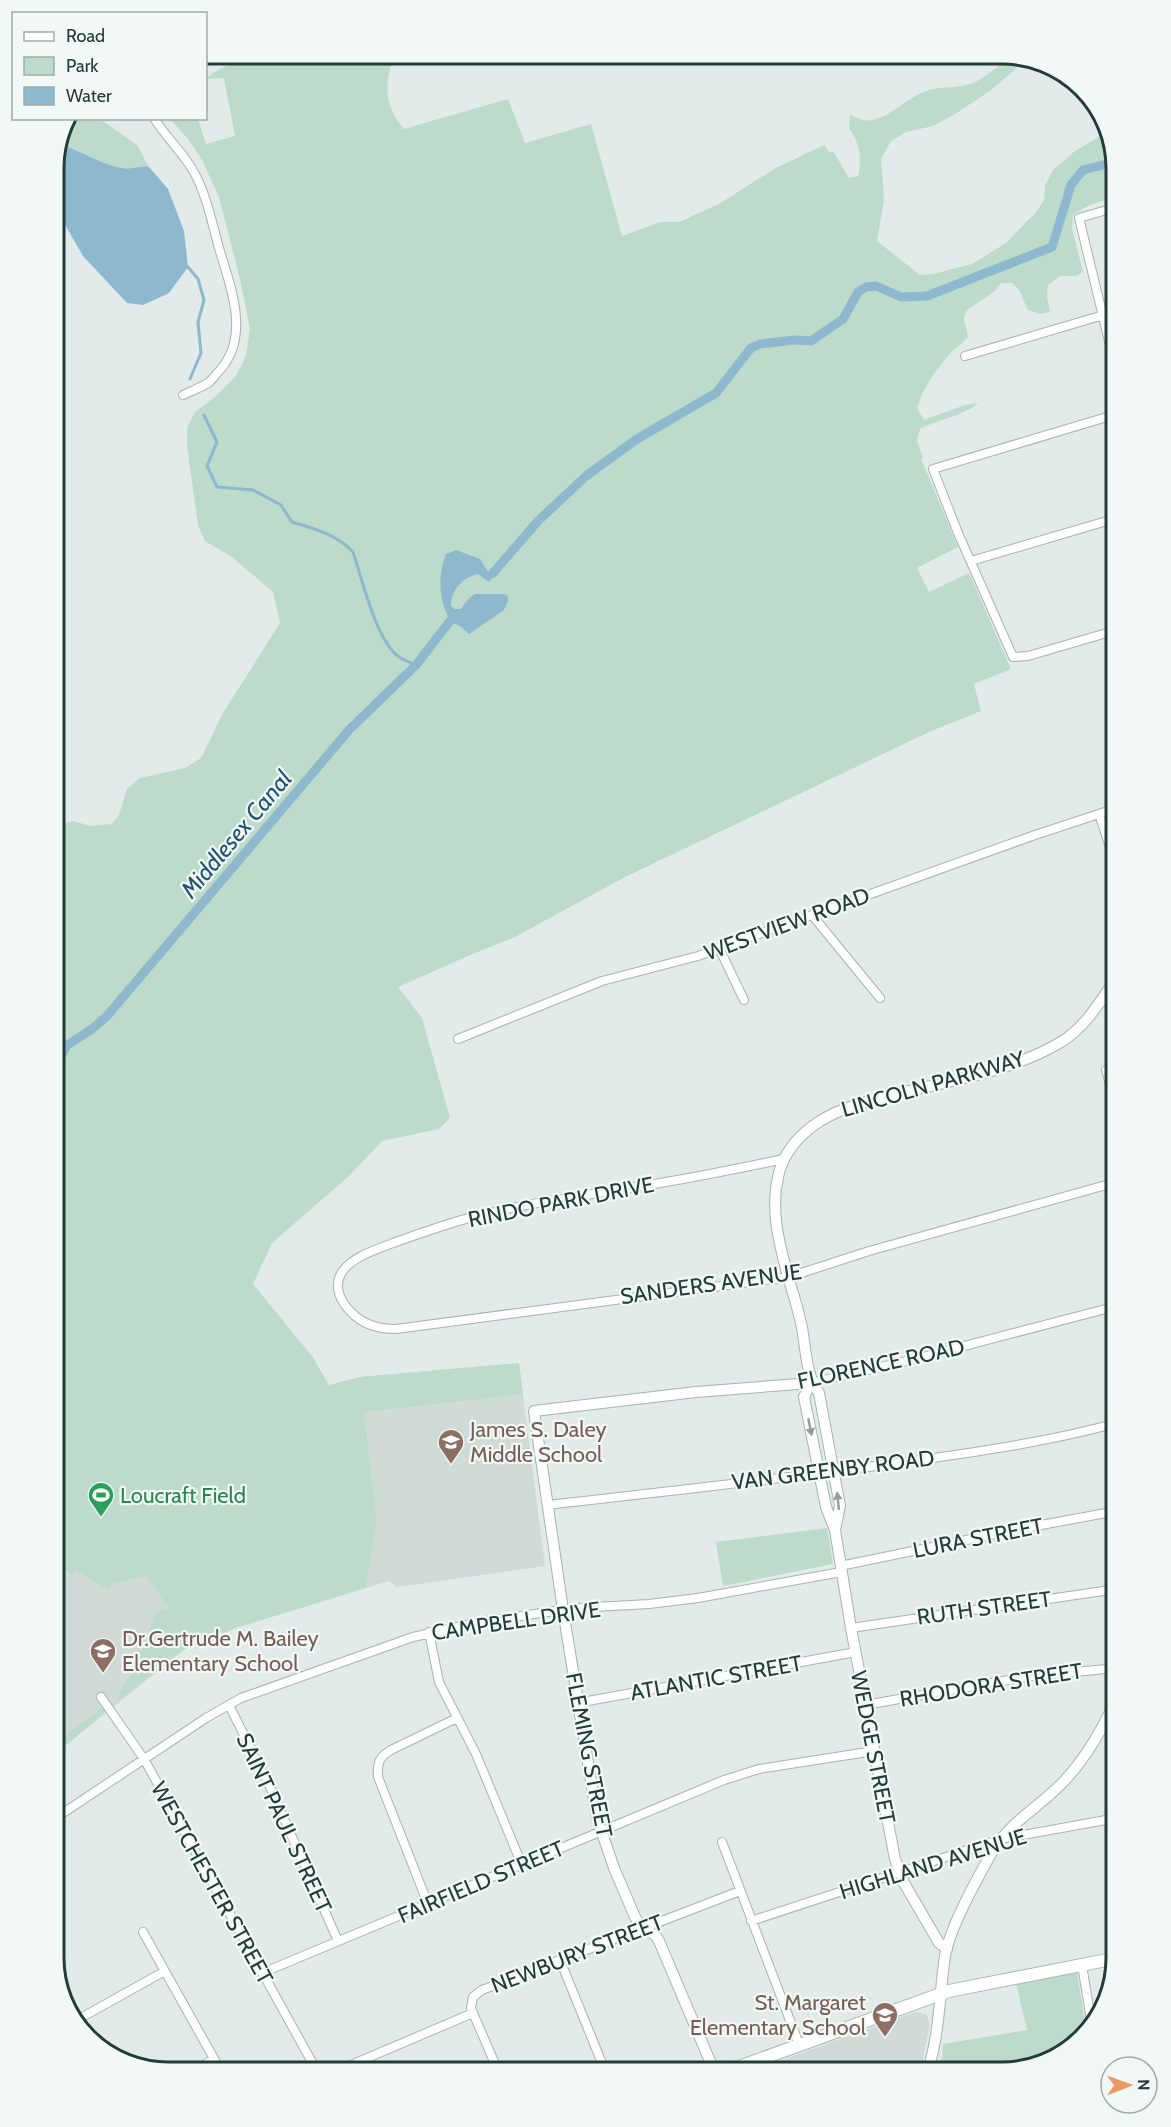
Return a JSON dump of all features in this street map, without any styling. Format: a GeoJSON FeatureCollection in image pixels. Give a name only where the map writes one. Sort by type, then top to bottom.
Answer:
{"type":"FeatureCollection","features":[{"type":"Feature","properties":{"kind":"main road"},"geometry":{"type":"LineString","coordinates":[[751,2062],[942,1993],[1106,1960]]}},
{"type":"Feature","properties":{"kind":"street"},"geometry":{"type":"LineString","coordinates":[[156,120],[182,154],[205,198],[236,318],[237,336],[224,366],[209,382],[183,395]]}},
{"type":"Feature","properties":{"kind":"street"},"geometry":{"type":"LineString","coordinates":[[1106,210],[1079,218],[1106,334]]}},
{"type":"Feature","properties":{"kind":"street"},"geometry":{"type":"LineString","coordinates":[[965,356],[1106,315]]}},
{"type":"Feature","properties":{"kind":"street"},"geometry":{"type":"LineString","coordinates":[[1106,417],[933,469],[958,533],[1013,657],[1028,656],[1106,633]]}},
{"type":"Feature","properties":{"kind":"street"},"geometry":{"type":"LineString","coordinates":[[971,561],[1106,521]]}},
{"type":"Feature","properties":{"kind":"street","name":"WESTVIEW ROAD"},"geometry":{"type":"LineString","coordinates":[[458,1039],[602,981],[698,956],[1106,812]]}},
{"type":"Feature","properties":{"kind":"street"},"geometry":{"type":"LineString","coordinates":[[1099,814],[1106,835]]}},
{"type":"Feature","properties":{"kind":"street"},"geometry":{"type":"LineString","coordinates":[[812,915],[880,998]]}},
{"type":"Feature","properties":{"kind":"street"},"geometry":{"type":"LineString","coordinates":[[719,948],[744,1000]]}},
{"type":"Feature","properties":{"kind":"street","name":"LINCOLN PARKWAY"},"geometry":{"type":"LineString","coordinates":[[834,1471],[819,1393],[811,1383],[802,1328],[778,1239],[776,1185],[784,1159],[795,1143],[810,1128],[843,1110],[994,1069],[1051,1047],[1081,1026],[1106,992]]}},
{"type":"Feature","properties":{"kind":"street","name":"RINDO PARK DRIVE"},"geometry":{"type":"LineString","coordinates":[[346,1267],[369,1252],[487,1213],[721,1173],[784,1159]]}},
{"type":"Feature","properties":{"kind":"street","name":"SANDERS AVENUE"},"geometry":{"type":"LineString","coordinates":[[346,1267],[338,1282],[338,1292],[342,1301],[351,1313],[361,1320],[383,1329],[789,1276],[886,1246],[1106,1185]]}},
{"type":"Feature","properties":{"kind":"street","name":"FLORENCE ROAD"},"geometry":{"type":"LineString","coordinates":[[534,1411],[696,1392],[811,1383],[911,1360],[1106,1309]]}},
{"type":"Feature","properties":{"kind":"street","name":"LINCOLN PARKWAY"},"geometry":{"type":"LineString","coordinates":[[811,1383],[804,1397],[819,1473]]}},
{"type":"Feature","properties":{"kind":"street","name":"FLEMING STREET"},"geometry":{"type":"LineString","coordinates":[[534,1411],[577,1703],[594,1805],[601,1832],[635,1917],[643,1929],[655,1935],[659,1941],[710,2062]]}},
{"type":"Feature","properties":{"kind":"street","name":"VAN GREENBY ROAD"},"geometry":{"type":"LineString","coordinates":[[548,1505],[819,1473],[1024,1445],[1106,1426]]}},
{"type":"Feature","properties":{"kind":"street","name":"WEDGE STREET"},"geometry":{"type":"LineString","coordinates":[[834,1471],[840,1506],[836,1530]]}},
{"type":"Feature","properties":{"kind":"street","name":"WEDGE STREET"},"geometry":{"type":"LineString","coordinates":[[819,1473],[826,1507],[836,1530],[865,1705],[899,1873],[939,1944],[947,1949]]}},
{"type":"Feature","properties":{"kind":"street","name":"LURA STREET"},"geometry":{"type":"LineString","coordinates":[[841,1569],[1025,1528],[1106,1513]]}},
{"type":"Feature","properties":{"kind":"street","name":"CAMPBELL DRIVE"},"geometry":{"type":"LineString","coordinates":[[64,1812],[229,1705],[277,1684],[429,1632],[563,1610],[698,1598],[841,1569]]}},
{"type":"Feature","properties":{"kind":"street","name":"RUTH STREET"},"geometry":{"type":"LineString","coordinates":[[851,1628],[1106,1591]]}},
{"type":"Feature","properties":{"kind":"street"},"geometry":{"type":"LineString","coordinates":[[429,1632],[439,1682],[476,1754],[522,1865]]}},
{"type":"Feature","properties":{"kind":"street","name":"ATLANTIC STREET"},"geometry":{"type":"LineString","coordinates":[[577,1703],[856,1652]]}},
{"type":"Feature","properties":{"kind":"street","name":"RHODORA STREET"},"geometry":{"type":"LineString","coordinates":[[865,1705],[1032,1676],[1106,1669]]}},
{"type":"Feature","properties":{"kind":"street","name":"WESTCHESTER STREET"},"geometry":{"type":"LineString","coordinates":[[101,1696],[144,1759],[312,2062]]}},
{"type":"Feature","properties":{"kind":"street","name":"SAINT PAUL STREET"},"geometry":{"type":"LineString","coordinates":[[229,1705],[270,1787],[338,1941]]}},
{"type":"Feature","properties":{"kind":"street"},"geometry":{"type":"LineString","coordinates":[[428,1904],[378,1777],[379,1761],[381,1756],[391,1750],[457,1718]]}},
{"type":"Feature","properties":{"kind":"street"},"geometry":{"type":"LineString","coordinates":[[930,2062],[938,2027],[947,1949],[959,1916],[1001,1839],[1011,1827],[1066,1779],[1106,1723]]}},
{"type":"Feature","properties":{"kind":"street","name":"FAIRFIELD STREET"},"geometry":{"type":"LineString","coordinates":[[262,1973],[724,1780],[750,1772],[874,1751]]}},
{"type":"Feature","properties":{"kind":"street","name":"HIGHLAND AVENUE"},"geometry":{"type":"LineString","coordinates":[[751,1920],[1001,1839],[1106,1820]]}},
{"type":"Feature","properties":{"kind":"street"},"geometry":{"type":"LineString","coordinates":[[722,1842],[799,2044]]}},
{"type":"Feature","properties":{"kind":"street","name":"NEWBURY STREET"},"geometry":{"type":"LineString","coordinates":[[358,2062],[473,2013],[471,2001],[476,1993],[740,1891]]}},
{"type":"Feature","properties":{"kind":"street"},"geometry":{"type":"LineString","coordinates":[[143,1932],[216,2062]]}},
{"type":"Feature","properties":{"kind":"street"},"geometry":{"type":"LineString","coordinates":[[560,1960],[602,2062]]}},
{"type":"Feature","properties":{"kind":"street"},"geometry":{"type":"LineString","coordinates":[[1082,1965],[1090,2014]]}},
{"type":"Feature","properties":{"kind":"street"},"geometry":{"type":"LineString","coordinates":[[83,2017],[165,1971]]}},
{"type":"Feature","properties":{"kind":"street"},"geometry":{"type":"LineString","coordinates":[[473,2013],[494,2062]]}},
{"type":"Feature","properties":{"kind":"street"},"geometry":{"type":"LineString","coordinates":[[209,2062],[214,2059]]}},
{"type":"Feature","properties":{"kind":"shaded area","name":"James S. Daley Middle School"},"geometry":{"type":"Polygon","coordinates":[[[519,1363],[545,1566],[397,1587],[389,1581],[366,1588],[377,1519],[360,1377],[519,1363]]]}},
{"type":"Feature","properties":{"kind":"shaded area","name":"Dr.Gertrude M. Bailey Elementary School"},"geometry":{"type":"Polygon","coordinates":[[[76,1569],[108,1590],[113,1584],[146,1576],[194,1645],[185,1649],[64,1747],[64,1571],[71,1575],[76,1569]]]}},
{"type":"Feature","properties":{"kind":"shaded area","name":"St. Margaret Elementary School"},"geometry":{"type":"Polygon","coordinates":[[[915,2012],[926,2014],[930,2024],[922,2062],[776,2062],[915,2012]]]}},
{"type":"Feature","properties":{"kind":"green space"},"geometry":{"type":"Polygon","coordinates":[[[231,64],[392,64],[388,84],[389,102],[404,129],[508,99],[525,143],[591,124],[622,236],[660,222],[679,222],[719,204],[774,169],[824,145],[830,153],[833,151],[849,178],[858,176],[859,151],[856,139],[849,129],[850,115],[866,120],[879,118],[928,90],[972,83],[999,65],[1019,66],[990,91],[955,114],[933,126],[906,132],[891,141],[881,159],[884,199],[877,241],[920,275],[972,264],[1006,243],[1037,211],[1044,200],[1045,186],[1053,170],[1075,151],[1101,136],[1106,169],[1106,200],[1088,206],[1073,215],[1072,228],[1083,272],[1076,276],[1060,276],[1048,285],[1047,296],[1050,312],[1041,314],[1028,310],[1019,290],[1012,283],[1001,283],[995,291],[967,310],[964,318],[968,337],[935,372],[917,408],[924,420],[965,405],[978,403],[966,411],[920,429],[917,440],[923,458],[921,459],[958,547],[917,568],[929,592],[969,573],[1011,669],[974,684],[981,711],[929,732],[625,877],[515,937],[398,987],[422,1018],[450,1118],[439,1129],[382,1141],[349,1176],[272,1243],[253,1284],[312,1356],[329,1385],[360,1377],[519,1363],[523,1394],[364,1412],[377,1519],[366,1588],[236,1628],[185,1649],[119,1700],[121,1690],[138,1660],[156,1611],[169,1609],[146,1576],[113,1584],[108,1590],[76,1570],[72,1575],[64,1571],[65,824],[73,821],[91,826],[112,824],[119,815],[127,789],[140,778],[185,768],[201,758],[223,713],[280,623],[273,592],[232,557],[205,541],[198,525],[187,446],[187,428],[195,412],[215,397],[236,376],[246,356],[250,328],[219,197],[201,158],[171,120],[198,120],[206,144],[235,136],[224,78],[207,79],[231,64]]]}},
{"type":"Feature","properties":{"kind":"green space"},"geometry":{"type":"Polygon","coordinates":[[[77,120],[101,120],[137,145],[149,167],[125,168],[99,161],[67,147],[77,120]]]}},
{"type":"Feature","properties":{"kind":"green space"},"geometry":{"type":"Polygon","coordinates":[[[827,1528],[833,1564],[723,1586],[716,1542],[827,1528]]]}},
{"type":"Feature","properties":{"kind":"green space"},"geometry":{"type":"Polygon","coordinates":[[[103,1707],[106,1711],[64,1746],[64,1736],[103,1707]]]}},
{"type":"Feature","properties":{"kind":"green space"},"geometry":{"type":"Polygon","coordinates":[[[1077,1971],[1085,2022],[1066,2041],[1042,2055],[1002,2062],[940,2062],[943,2044],[1027,2030],[1016,1983],[1077,1971]]]}},
{"type":"Feature","properties":{"kind":"water"},"geometry":{"type":"Polygon","coordinates":[[[67,147],[113,166],[149,167],[168,189],[184,231],[188,267],[169,293],[143,305],[127,303],[83,256],[65,225],[67,147]]]}},
{"type":"Feature","properties":{"kind":"water"},"geometry":{"type":"Polygon","coordinates":[[[456,550],[480,559],[488,572],[497,573],[489,582],[478,574],[467,578],[453,595],[451,606],[461,609],[475,594],[508,596],[504,610],[469,634],[451,622],[442,597],[440,580],[443,562],[446,554],[456,550]]]}},
{"type":"Feature","properties":{"kind":"waterway"},"geometry":{"type":"LineString","coordinates":[[493,573],[538,521],[586,476],[637,439],[716,393],[751,348],[760,344],[795,340],[811,341],[843,319],[858,292],[866,287],[876,286],[901,297],[927,296],[1052,247],[1071,185],[1083,170],[1106,165]]}},
{"type":"Feature","properties":{"kind":"waterway"},"geometry":{"type":"LineString","coordinates":[[184,266],[188,267],[198,279],[204,300],[198,322],[201,353],[190,379]]}},
{"type":"Feature","properties":{"kind":"waterway"},"geometry":{"type":"LineString","coordinates":[[204,415],[217,442],[207,466],[217,487],[253,490],[281,505],[292,522],[325,533],[347,546],[353,552],[383,638],[399,657],[416,665]]}},
{"type":"Feature","properties":{"kind":"waterway","name":"Middlesex Canal"},"geometry":{"type":"LineString","coordinates":[[65,1049],[107,1016],[349,730],[416,665],[450,621]]}},
{"type":"Feature","properties":{"kind":"place","name":"James S. Daley Middle School"},"geometry":{"type":"Point","coordinates":[451,1465]}},
{"type":"Feature","properties":{"kind":"place","name":"Loucraft Field"},"geometry":{"type":"Point","coordinates":[101,1518]}},
{"type":"Feature","properties":{"kind":"place","name":"Dr.Gertrude M. Bailey Elementary School"},"geometry":{"type":"Point","coordinates":[103,1674]}},
{"type":"Feature","properties":{"kind":"place","name":"St. Margaret Elementary School"},"geometry":{"type":"Point","coordinates":[885,2038]}}]}
